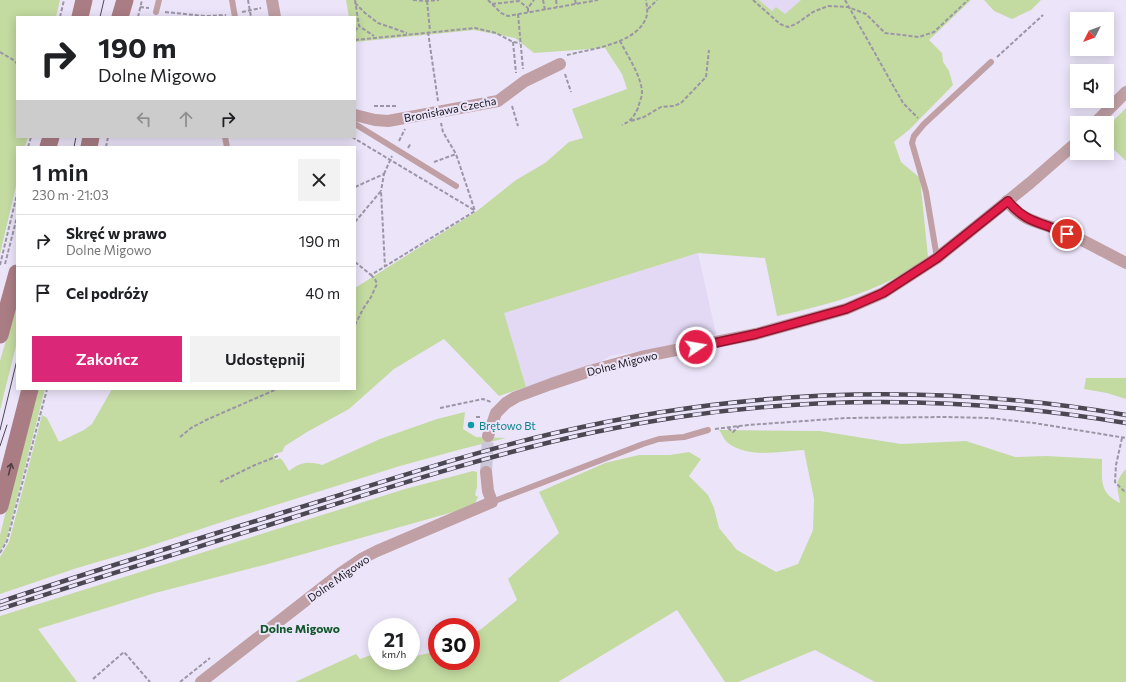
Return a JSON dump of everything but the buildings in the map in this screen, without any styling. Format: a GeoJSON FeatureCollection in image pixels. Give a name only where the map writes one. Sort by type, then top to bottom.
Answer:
{"type":"FeatureCollection","features":[{"type":"Feature","properties":{"kind":"main road"},"geometry":{"type":"LineString","coordinates":[[80,16],[84,0]]}},
{"type":"Feature","properties":{"kind":"main road"},"geometry":{"type":"LineString","coordinates":[[120,16],[125,0]]}},
{"type":"Feature","properties":{"kind":"main road"},"geometry":{"type":"LineString","coordinates":[[0,335],[10,272]]}},
{"type":"Feature","properties":{"kind":"main road"},"geometry":{"type":"LineString","coordinates":[[0,506],[30,390]]}},
{"type":"Feature","properties":{"kind":"street"},"geometry":{"type":"LineString","coordinates":[[268,4],[274,16]]}},
{"type":"Feature","properties":{"kind":"street","name":"Bronisława Czecha"},"geometry":{"type":"LineString","coordinates":[[356,115],[375,120],[388,121],[440,117],[498,101],[521,77],[560,64]]}},
{"type":"Feature","properties":{"kind":"street"},"geometry":{"type":"LineString","coordinates":[[1102,116],[1126,92]]}},
{"type":"Feature","properties":{"kind":"street","name":"Dolne Migowo"},"geometry":{"type":"LineString","coordinates":[[488,436],[493,419],[502,407],[516,397],[550,384],[641,357],[756,334],[846,309],[883,293],[937,258],[1008,201],[1070,148]]}},
{"type":"Feature","properties":{"kind":"street"},"geometry":{"type":"LineString","coordinates":[[1008,201],[1014,209],[1029,220],[1060,230],[1126,263]]}},
{"type":"Feature","properties":{"kind":"street"},"geometry":{"type":"LineString","coordinates":[[486,472],[488,491],[492,502]]}},
{"type":"Feature","properties":{"kind":"street","name":"Dolne Migowo"},"geometry":{"type":"LineString","coordinates":[[201,682],[341,573],[363,558],[492,502]]}},
{"type":"Feature","properties":{"kind":"lane"},"geometry":{"type":"LineString","coordinates":[[156,12],[159,0]]}},
{"type":"Feature","properties":{"kind":"lane"},"geometry":{"type":"LineString","coordinates":[[232,0],[235,16]]}},
{"type":"Feature","properties":{"kind":"lane"},"geometry":{"type":"LineString","coordinates":[[937,258],[926,192],[912,144],[914,136],[924,124],[991,62]]}},
{"type":"Feature","properties":{"kind":"lane"},"geometry":{"type":"LineString","coordinates":[[356,125],[456,186]]}},
{"type":"Feature","properties":{"kind":"lane","name":"Dolne Migowo"},"geometry":{"type":"LineString","coordinates":[[492,502],[643,444],[659,439],[684,438],[705,430]]}},
{"type":"Feature","properties":{"kind":"path"},"geometry":{"type":"LineString","coordinates":[[60,16],[64,0]]}},
{"type":"Feature","properties":{"kind":"path"},"geometry":{"type":"LineString","coordinates":[[138,16],[142,0]]}},
{"type":"Feature","properties":{"kind":"path"},"geometry":{"type":"LineString","coordinates":[[248,0],[251,16]]}},
{"type":"Feature","properties":{"kind":"path"},"geometry":{"type":"LineString","coordinates":[[413,0],[439,0]]}},
{"type":"Feature","properties":{"kind":"path"},"geometry":{"type":"LineString","coordinates":[[488,0],[501,13],[508,16],[596,0]]}},
{"type":"Feature","properties":{"kind":"path"},"geometry":{"type":"LineString","coordinates":[[528,12],[528,8],[534,0]]}},
{"type":"Feature","properties":{"kind":"path"},"geometry":{"type":"LineString","coordinates":[[543,0],[545,10]]}},
{"type":"Feature","properties":{"kind":"path"},"geometry":{"type":"LineString","coordinates":[[556,0],[558,8]]}},
{"type":"Feature","properties":{"kind":"path"},"geometry":{"type":"LineString","coordinates":[[575,0],[576,4]]}},
{"type":"Feature","properties":{"kind":"path"},"geometry":{"type":"LineString","coordinates":[[571,92],[564,70],[560,64],[562,57],[620,41],[640,29],[647,17],[646,0]]}},
{"type":"Feature","properties":{"kind":"path"},"geometry":{"type":"LineString","coordinates":[[647,9],[657,0]]}},
{"type":"Feature","properties":{"kind":"path"},"geometry":{"type":"LineString","coordinates":[[753,0],[780,24],[788,27],[796,24],[813,12],[828,6],[848,7],[866,14],[885,33],[919,37],[934,32],[968,0]]}},
{"type":"Feature","properties":{"kind":"path"},"geometry":{"type":"LineString","coordinates":[[845,0],[904,103],[924,124]]}},
{"type":"Feature","properties":{"kind":"path"},"geometry":{"type":"LineString","coordinates":[[355,1],[365,13],[378,23],[408,34]]}},
{"type":"Feature","properties":{"kind":"path"},"geometry":{"type":"LineString","coordinates":[[355,1],[359,26],[375,37]]}},
{"type":"Feature","properties":{"kind":"path"},"geometry":{"type":"LineString","coordinates":[[427,1],[429,32],[443,132],[456,154],[475,211]]}},
{"type":"Feature","properties":{"kind":"path"},"geometry":{"type":"LineString","coordinates":[[492,4],[504,1],[519,1],[528,8]]}},
{"type":"Feature","properties":{"kind":"path"},"geometry":{"type":"LineString","coordinates":[[252,10],[268,4]]}},
{"type":"Feature","properties":{"kind":"path"},"geometry":{"type":"LineString","coordinates":[[168,12],[206,16]]}},
{"type":"Feature","properties":{"kind":"path"},"geometry":{"type":"LineString","coordinates":[[518,14],[521,77]]}},
{"type":"Feature","properties":{"kind":"path"},"geometry":{"type":"LineString","coordinates":[[991,62],[1043,15]]}},
{"type":"Feature","properties":{"kind":"path"},"geometry":{"type":"LineString","coordinates":[[356,30],[359,26]]}},
{"type":"Feature","properties":{"kind":"path"},"geometry":{"type":"LineString","coordinates":[[356,40],[476,28],[496,33],[513,42],[520,43]]}},
{"type":"Feature","properties":{"kind":"path"},"geometry":{"type":"LineString","coordinates":[[620,41],[639,80],[642,93],[639,104],[631,121]]}},
{"type":"Feature","properties":{"kind":"path"},"geometry":{"type":"LineString","coordinates":[[513,42],[521,77]]}},
{"type":"Feature","properties":{"kind":"path"},"geometry":{"type":"LineString","coordinates":[[622,125],[644,117],[661,107],[674,106],[681,103],[706,77],[709,50]]}},
{"type":"Feature","properties":{"kind":"path"},"geometry":{"type":"LineString","coordinates":[[0,52],[16,62]]}},
{"type":"Feature","properties":{"kind":"path"},"geometry":{"type":"LineString","coordinates":[[431,100],[438,99]]}},
{"type":"Feature","properties":{"kind":"path"},"geometry":{"type":"LineString","coordinates":[[368,105],[404,105]]}},
{"type":"Feature","properties":{"kind":"path"},"geometry":{"type":"LineString","coordinates":[[400,139],[404,130]]}},
{"type":"Feature","properties":{"kind":"path"},"geometry":{"type":"LineString","coordinates":[[354,138],[475,211]]}},
{"type":"Feature","properties":{"kind":"path"},"geometry":{"type":"LineString","coordinates":[[430,163],[456,154]]}},
{"type":"Feature","properties":{"kind":"path"},"geometry":{"type":"LineString","coordinates":[[385,267],[380,191],[384,174],[390,160]]}},
{"type":"Feature","properties":{"kind":"path"},"geometry":{"type":"LineString","coordinates":[[356,187],[384,174]]}},
{"type":"Feature","properties":{"kind":"path"},"geometry":{"type":"LineString","coordinates":[[356,221],[380,191]]}},
{"type":"Feature","properties":{"kind":"path"},"geometry":{"type":"LineString","coordinates":[[0,265],[16,198]]}},
{"type":"Feature","properties":{"kind":"path"},"geometry":{"type":"LineString","coordinates":[[371,275],[475,211]]}},
{"type":"Feature","properties":{"kind":"path"},"geometry":{"type":"LineString","coordinates":[[10,272],[16,224]]}},
{"type":"Feature","properties":{"kind":"path"},"geometry":{"type":"LineString","coordinates":[[356,263],[371,275],[377,284],[371,297],[362,309],[356,323]]}},
{"type":"Feature","properties":{"kind":"path"},"geometry":{"type":"LineString","coordinates":[[0,554],[7,541],[47,390]]}},
{"type":"Feature","properties":{"kind":"path"},"geometry":{"type":"LineString","coordinates":[[180,437],[191,428],[206,420],[275,390]]}},
{"type":"Feature","properties":{"kind":"path"},"geometry":{"type":"LineString","coordinates":[[440,408],[483,400],[502,407]]}},
{"type":"Feature","properties":{"kind":"path"},"geometry":{"type":"LineString","coordinates":[[705,430],[846,418],[944,417],[989,418],[1034,423],[1126,438]]}},
{"type":"Feature","properties":{"kind":"path"},"geometry":{"type":"LineString","coordinates":[[727,427],[733,432],[739,426]]}},
{"type":"Feature","properties":{"kind":"path"},"geometry":{"type":"LineString","coordinates":[[1122,438],[1116,465],[1115,482],[1126,493]]}},
{"type":"Feature","properties":{"kind":"path"},"geometry":{"type":"LineString","coordinates":[[220,482],[278,456]]}},
{"type":"Feature","properties":{"kind":"path"},"geometry":{"type":"LineString","coordinates":[[93,679],[124,652],[150,682]]}},
{"type":"Feature","properties":{"kind":"path"},"geometry":{"type":"LineString","coordinates":[[180,682],[210,658]]}},
{"type":"Feature","properties":{"kind":"shaded area"},"geometry":{"type":"Polygon","coordinates":[[[759,0],[801,0],[785,14],[772,11],[759,0]]]}},
{"type":"Feature","properties":{"kind":"shaded area"},"geometry":{"type":"Polygon","coordinates":[[[698,253],[716,334],[665,347],[610,356],[597,364],[526,387],[503,313],[698,253]]]}},
{"type":"Feature","properties":{"kind":"green space"},"geometry":{"type":"Polygon","coordinates":[[[0,0],[60,0],[56,16],[16,16],[16,138],[28,138],[25,146],[16,146],[16,186],[0,254],[0,0]]]}},
{"type":"Feature","properties":{"kind":"green space"},"geometry":{"type":"Polygon","coordinates":[[[346,0],[759,0],[772,11],[776,7],[785,14],[801,0],[971,0],[929,40],[942,53],[943,62],[949,71],[953,85],[910,129],[894,142],[901,162],[920,178],[928,257],[912,269],[894,279],[856,295],[816,307],[777,316],[765,258],[698,253],[504,313],[526,387],[499,396],[444,339],[394,369],[349,409],[307,432],[285,446],[282,452],[274,454],[274,456],[276,460],[280,458],[283,461],[289,471],[305,463],[322,465],[380,439],[437,419],[465,412],[463,429],[476,437],[506,438],[400,466],[135,551],[77,568],[0,594],[0,557],[9,542],[42,415],[47,418],[59,442],[84,430],[92,424],[111,390],[356,390],[356,287],[477,211],[516,180],[545,163],[569,142],[583,138],[572,109],[627,89],[622,74],[605,48],[534,53],[515,38],[474,30],[356,42],[356,16],[349,16],[346,0]]]}},
{"type":"Feature","properties":{"kind":"green space"},"geometry":{"type":"Polygon","coordinates":[[[984,0],[1041,0],[1031,10],[1012,19],[994,11],[984,0]]]}},
{"type":"Feature","properties":{"kind":"green space"},"geometry":{"type":"Polygon","coordinates":[[[1126,108],[1126,161],[1114,150],[1114,120],[1126,108]]]}},
{"type":"Feature","properties":{"kind":"green space"},"geometry":{"type":"Polygon","coordinates":[[[16,305],[16,346],[0,410],[0,361],[16,305]]]}},
{"type":"Feature","properties":{"kind":"green space"},"geometry":{"type":"Polygon","coordinates":[[[1086,378],[1126,378],[1126,399],[1107,393],[1084,389],[1086,378]]]}},
{"type":"Feature","properties":{"kind":"green space"},"geometry":{"type":"Polygon","coordinates":[[[37,390],[45,390],[6,541],[0,551],[0,535],[37,390]]]}},
{"type":"Feature","properties":{"kind":"green space"},"geometry":{"type":"Polygon","coordinates":[[[719,430],[820,431],[901,444],[966,441],[1015,457],[1047,456],[1102,459],[1102,480],[1105,490],[1108,495],[1120,503],[1117,485],[1119,478],[1126,469],[1126,682],[875,682],[815,650],[738,682],[725,682],[677,610],[558,682],[295,682],[356,654],[360,659],[368,656],[368,670],[420,670],[420,655],[428,653],[428,670],[480,670],[480,630],[517,600],[508,579],[559,533],[539,492],[605,463],[639,455],[670,455],[689,452],[701,459],[689,476],[708,495],[714,508],[719,528],[737,550],[776,572],[798,564],[813,530],[814,499],[804,450],[755,453],[736,448],[724,439],[719,430]]]}},
{"type":"Feature","properties":{"kind":"green space"},"geometry":{"type":"Polygon","coordinates":[[[473,471],[477,472],[477,487],[475,495],[478,497],[475,503],[464,509],[268,564],[155,593],[38,629],[77,682],[0,682],[0,616],[405,489],[473,471]]]}},
{"type":"Feature","properties":{"kind":"tunnel"},"geometry":{"type":"LineString","coordinates":[[486,472],[488,436]]}},
{"type":"Feature","properties":{"kind":"tram line"},"geometry":{"type":"LineString","coordinates":[[100,16],[104,0]]}},
{"type":"Feature","properties":{"kind":"tram line"},"geometry":{"type":"LineString","coordinates":[[74,146],[76,138]]}},
{"type":"Feature","properties":{"kind":"tram line"},"geometry":{"type":"LineString","coordinates":[[0,430],[16,364]]}},
{"type":"Feature","properties":{"kind":"tram line"},"geometry":{"type":"LineString","coordinates":[[0,446],[7,425]]}},
{"type":"Feature","properties":{"kind":"railway"},"geometry":{"type":"LineString","coordinates":[[0,602],[72,578],[454,460],[521,441],[626,418],[697,407],[768,399],[840,395],[911,395],[983,398],[1055,404],[1126,415]]}},
{"type":"Feature","properties":{"kind":"railway"},"geometry":{"type":"LineString","coordinates":[[0,609],[364,495],[479,461],[518,450],[595,432],[661,420],[727,411],[794,405],[860,402],[927,403],[993,407],[1060,413],[1126,423]]}},
{"type":"Feature","properties":{"kind":"place","name":"Brętowo Bt"},"geometry":{"type":"Point","coordinates":[471,425]}},
{"type":"Feature","properties":{"kind":"district","name":"Dolne Migowo"},"geometry":{"type":"Point","coordinates":[300,628]}},
{"type":"Feature","properties":{"kind":"route"},"geometry":{"type":"LineString","coordinates":[[696,347],[756,334],[846,309],[864,302],[883,293],[920,270],[1008,201],[1014,209],[1029,220],[1060,230],[1067,234]]}}]}
